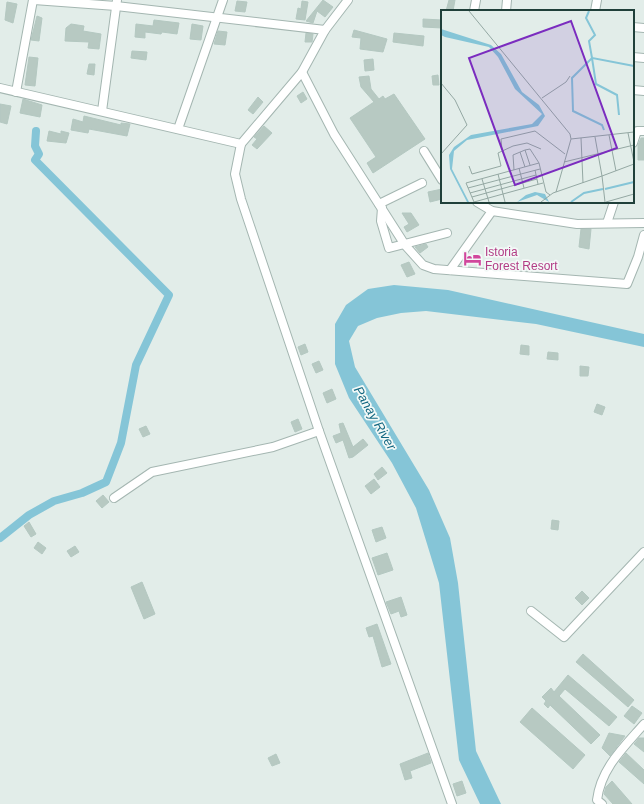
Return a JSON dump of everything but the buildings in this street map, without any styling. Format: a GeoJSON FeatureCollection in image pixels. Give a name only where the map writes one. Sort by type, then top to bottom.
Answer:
{"type":"FeatureCollection","features":[{"type":"Feature","properties":{"kind":"street"},"geometry":{"type":"LineString","coordinates":[[16,92],[34,0],[116,3],[217,18],[325,30]]}},
{"type":"Feature","properties":{"kind":"street"},"geometry":{"type":"LineString","coordinates":[[178,129],[223,0]]}},
{"type":"Feature","properties":{"kind":"street"},"geometry":{"type":"LineString","coordinates":[[348,0],[325,30],[302,72],[241,144],[235,174],[241,199],[319,431],[452,804]]}},
{"type":"Feature","properties":{"kind":"street"},"geometry":{"type":"LineString","coordinates":[[474,10],[476,0]]}},
{"type":"Feature","properties":{"kind":"street"},"geometry":{"type":"LineString","coordinates":[[506,10],[507,0]]}},
{"type":"Feature","properties":{"kind":"street"},"geometry":{"type":"LineString","coordinates":[[596,10],[597,0]]}},
{"type":"Feature","properties":{"kind":"street"},"geometry":{"type":"LineString","coordinates":[[102,111],[116,3]]}},
{"type":"Feature","properties":{"kind":"street"},"geometry":{"type":"LineString","coordinates":[[634,27],[644,28]]}},
{"type":"Feature","properties":{"kind":"street"},"geometry":{"type":"LineString","coordinates":[[302,72],[334,134],[405,245],[424,265],[434,269],[615,285],[627,284],[638,257],[644,235]]}},
{"type":"Feature","properties":{"kind":"street"},"geometry":{"type":"LineString","coordinates":[[0,88],[241,144]]}},
{"type":"Feature","properties":{"kind":"street"},"geometry":{"type":"LineString","coordinates":[[634,90],[644,91]]}},
{"type":"Feature","properties":{"kind":"street"},"geometry":{"type":"LineString","coordinates":[[634,140],[637,130],[644,131]]}},
{"type":"Feature","properties":{"kind":"street"},"geometry":{"type":"LineString","coordinates":[[424,151],[441,178]]}},
{"type":"Feature","properties":{"kind":"street"},"geometry":{"type":"LineString","coordinates":[[380,206],[422,184]]}},
{"type":"Feature","properties":{"kind":"street"},"geometry":{"type":"LineString","coordinates":[[479,203],[492,211],[577,224],[644,222]]}},
{"type":"Feature","properties":{"kind":"street"},"geometry":{"type":"LineString","coordinates":[[607,223],[614,203]]}},
{"type":"Feature","properties":{"kind":"street"},"geometry":{"type":"LineString","coordinates":[[380,206],[381,221],[389,248],[447,233]]}},
{"type":"Feature","properties":{"kind":"street"},"geometry":{"type":"LineString","coordinates":[[450,270],[492,211]]}},
{"type":"Feature","properties":{"kind":"street"},"geometry":{"type":"LineString","coordinates":[[114,498],[152,472],[273,447],[319,431]]}},
{"type":"Feature","properties":{"kind":"street"},"geometry":{"type":"LineString","coordinates":[[531,611],[564,637],[644,552]]}},
{"type":"Feature","properties":{"kind":"street"},"geometry":{"type":"LineString","coordinates":[[602,804],[597,800],[599,787],[611,762],[644,724]]}},
{"type":"Feature","properties":{"kind":"water","name":"Panay River"},"geometry":{"type":"Polygon","coordinates":[[[394,285],[448,290],[644,334],[644,347],[536,324],[426,311],[401,313],[377,318],[358,326],[349,341],[355,367],[429,490],[450,538],[458,583],[476,751],[501,804],[480,804],[459,760],[439,583],[416,508],[392,463],[349,398],[335,364],[335,324],[346,305],[368,289],[394,285]]]}},
{"type":"Feature","properties":{"kind":"waterway"},"geometry":{"type":"LineString","coordinates":[[0,538],[29,515],[54,501],[82,493],[106,482],[121,443],[136,365],[169,295],[35,160],[39,154],[35,146],[36,131]]}},
{"type":"Feature","properties":{"kind":"place","name":"Istoria Forest Resort"},"geometry":{"type":"Point","coordinates":[472,259]}}]}
